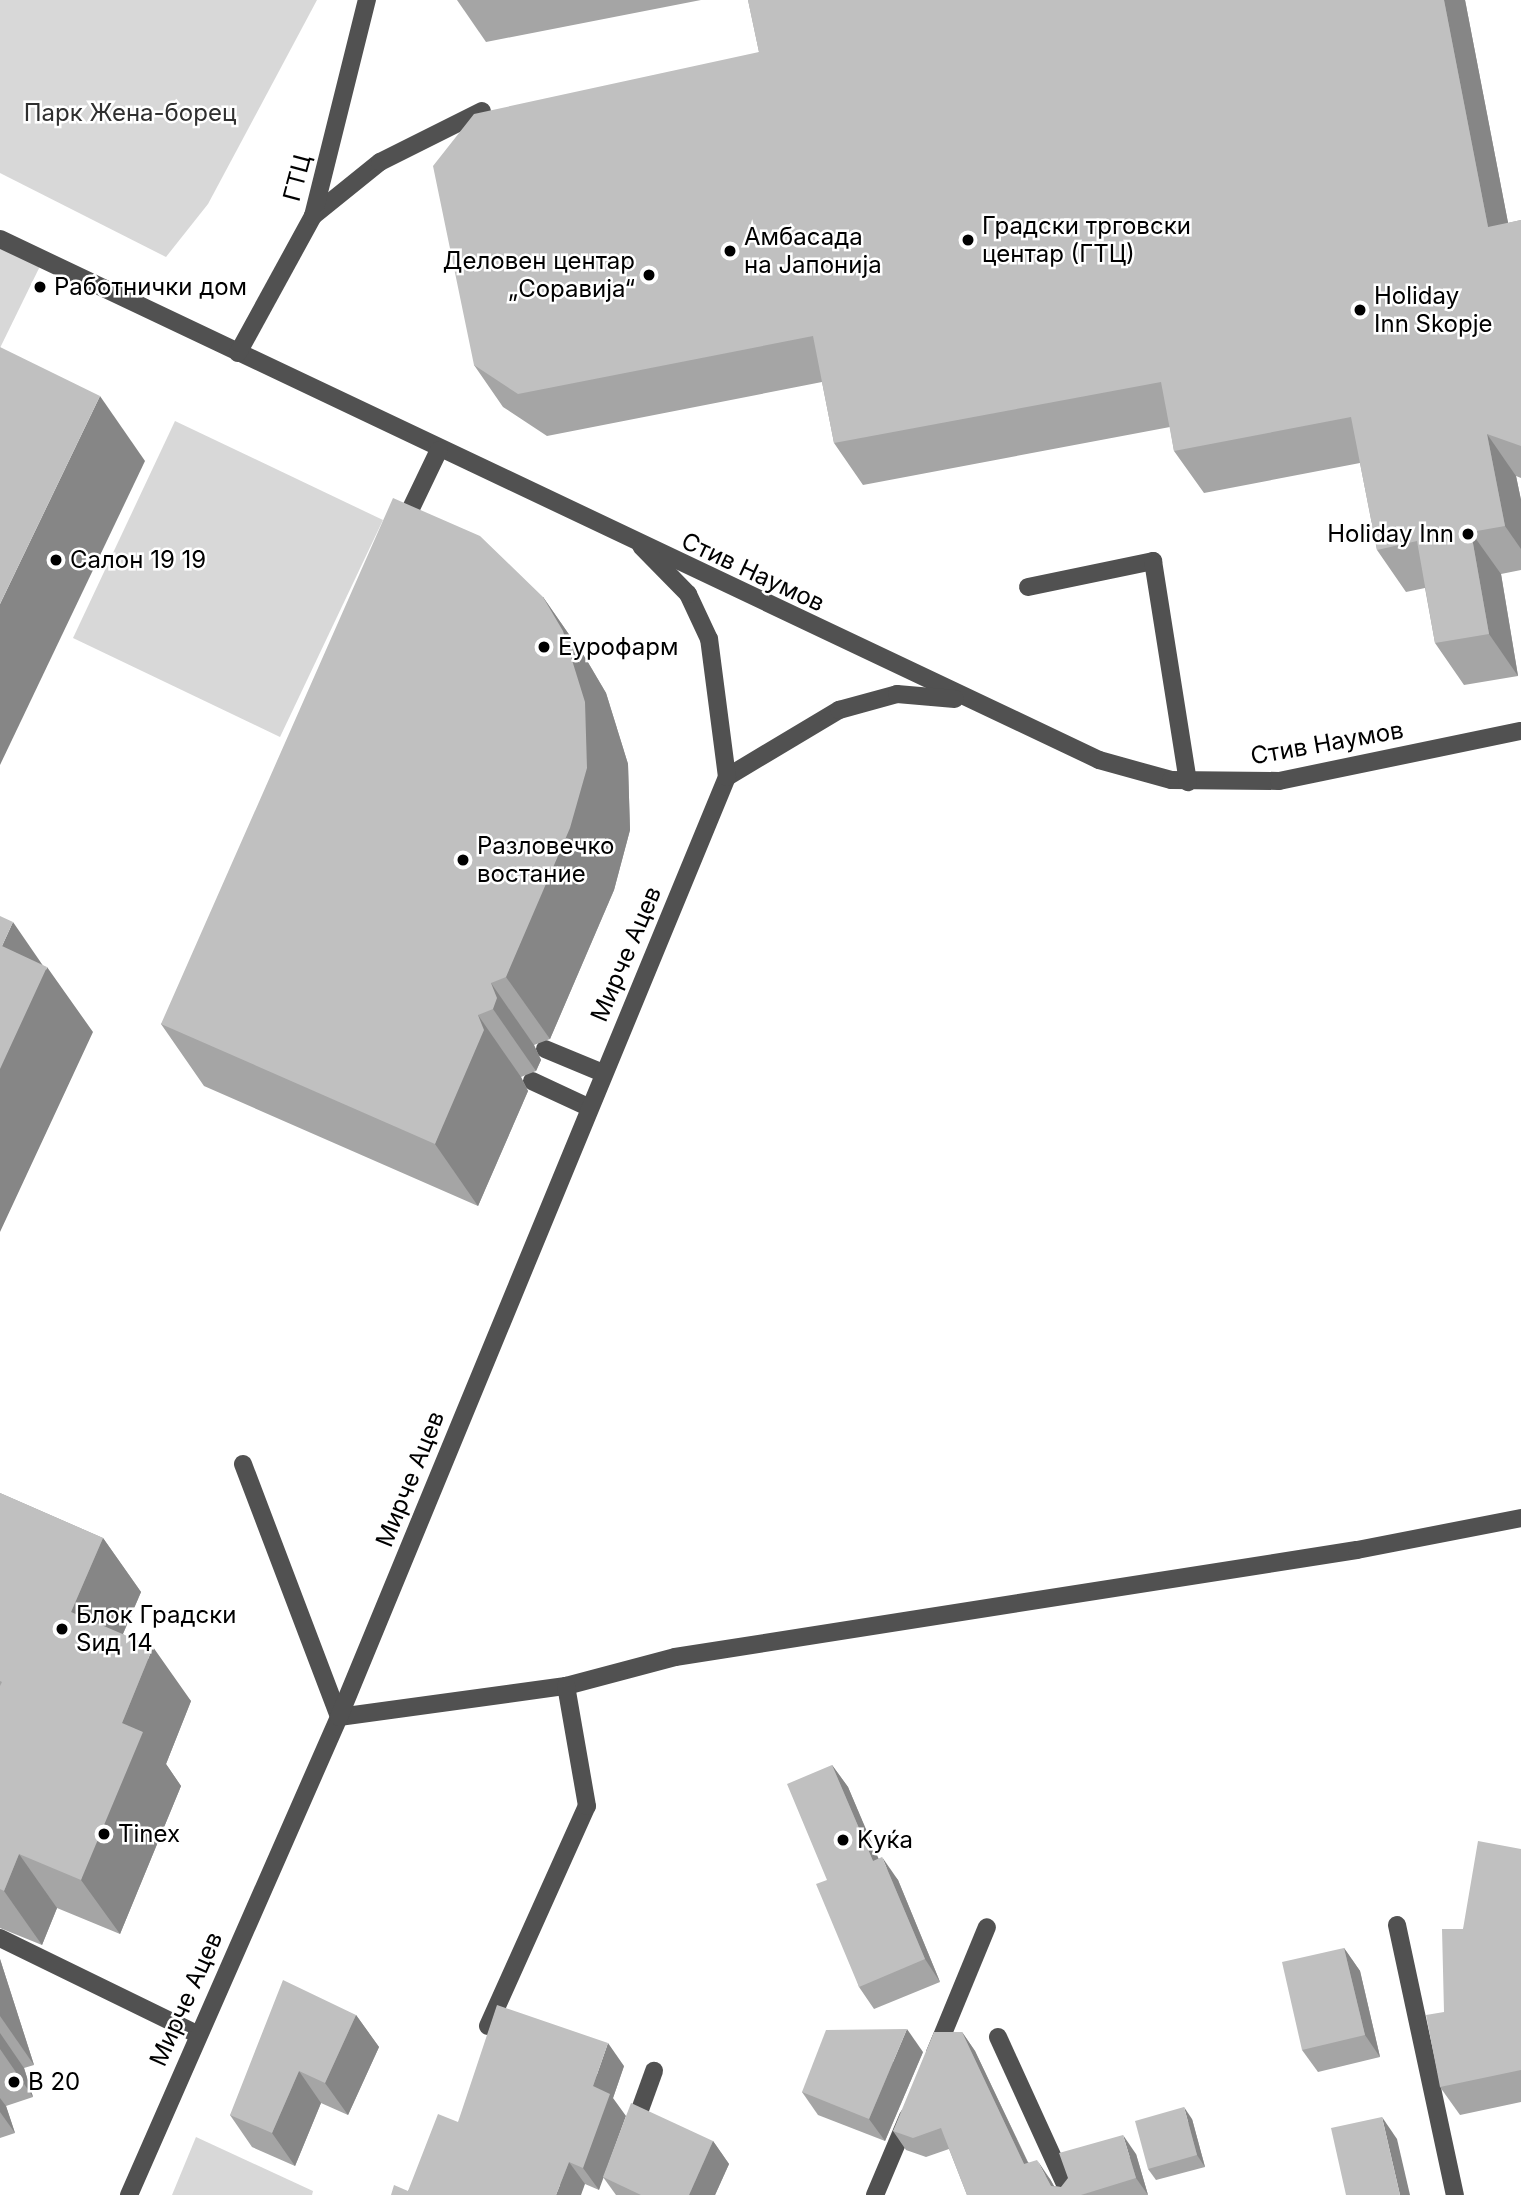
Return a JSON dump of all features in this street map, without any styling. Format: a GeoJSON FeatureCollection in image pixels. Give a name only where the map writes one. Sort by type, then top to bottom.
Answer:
{"type":"FeatureCollection","features":[{"type":"Feature","properties":{"kind":"street","name":"ГТЦ"},"geometry":{"type":"LineString","coordinates":[[238,353],[313,216],[367,0]]}},
{"type":"Feature","properties":{"kind":"street"},"geometry":{"type":"LineString","coordinates":[[313,216],[380,162],[482,110]]}},
{"type":"Feature","properties":{"kind":"street","name":"Стив Наумов"},"geometry":{"type":"LineString","coordinates":[[0,239],[641,546],[1099,760],[1188,782],[1279,781],[1521,731]]}},
{"type":"Feature","properties":{"kind":"street"},"geometry":{"type":"LineString","coordinates":[[395,543],[439,450]]}},
{"type":"Feature","properties":{"kind":"street"},"geometry":{"type":"LineString","coordinates":[[641,546],[688,594],[709,639],[727,777],[839,710],[873,699],[897,694],[968,701]]}},
{"type":"Feature","properties":{"kind":"street"},"geometry":{"type":"LineString","coordinates":[[1028,587],[1153,561],[1188,782]]}},
{"type":"Feature","properties":{"kind":"street","name":"Мирче Ацев"},"geometry":{"type":"LineString","coordinates":[[129,2195],[197,2034],[339,1717],[588,1107],[727,777]]}},
{"type":"Feature","properties":{"kind":"street"},"geometry":{"type":"LineString","coordinates":[[545,1049],[603,1073]]}},
{"type":"Feature","properties":{"kind":"street"},"geometry":{"type":"LineString","coordinates":[[532,1081],[588,1107]]}},
{"type":"Feature","properties":{"kind":"street"},"geometry":{"type":"LineString","coordinates":[[243,1464],[339,1717],[566,1686],[675,1657],[1343,1552],[1521,1518]]}},
{"type":"Feature","properties":{"kind":"street"},"geometry":{"type":"LineString","coordinates":[[488,2026],[587,1806],[566,1686]]}},
{"type":"Feature","properties":{"kind":"street"},"geometry":{"type":"LineString","coordinates":[[1397,1925],[1455,2195]]}},
{"type":"Feature","properties":{"kind":"street"},"geometry":{"type":"LineString","coordinates":[[929,2067],[988,1927]]}},
{"type":"Feature","properties":{"kind":"street"},"geometry":{"type":"LineString","coordinates":[[0,1938],[197,2034]]}},
{"type":"Feature","properties":{"kind":"street"},"geometry":{"type":"LineString","coordinates":[[998,2037],[1070,2195]]}},
{"type":"Feature","properties":{"kind":"street"},"geometry":{"type":"LineString","coordinates":[[627,2146],[654,2071]]}},
{"type":"Feature","properties":{"kind":"street"},"geometry":{"type":"LineString","coordinates":[[875,2195],[918,2093]]}},
{"type":"Feature","properties":{"kind":"green space","name":"Парк Жена-борец"},"geometry":{"type":"Polygon","coordinates":[[[0,0],[317,0],[208,204],[166,257],[0,173],[0,0]]]}},
{"type":"Feature","properties":{"kind":"green space"},"geometry":{"type":"Polygon","coordinates":[[[0,239],[43,260],[0,348],[0,239]]]}},
{"type":"Feature","properties":{"kind":"green space"},"geometry":{"type":"Polygon","coordinates":[[[175,421],[383,520],[280,737],[73,638],[175,421]]]}},
{"type":"Feature","properties":{"kind":"green space"},"geometry":{"type":"Polygon","coordinates":[[[196,2137],[313,2191],[312,2195],[172,2195],[196,2137]]]}},
{"type":"Feature","properties":{"kind":"building"},"geometry":{"type":"Polygon","coordinates":[[[748,0],[1444,0],[1488,227],[1521,220],[1521,446],[1487,434],[1505,526],[1471,532],[1489,634],[1435,643],[1417,541],[1377,550],[1351,417],[1174,451],[1161,382],[834,443],[813,336],[518,394],[474,365],[433,166],[474,114],[759,52],[748,0]]]}},
{"type":"Feature","properties":{"kind":"building"},"geometry":{"type":"Polygon","coordinates":[[[0,347],[100,396],[0,604],[0,347]]]}},
{"type":"Feature","properties":{"kind":"building","name":"Разловечко востание"},"geometry":{"type":"Polygon","coordinates":[[[393,498],[480,536],[543,597],[563,631],[585,702],[587,768],[570,828],[506,977],[491,983],[497,998],[493,1009],[478,1015],[484,1030],[435,1144],[161,1024],[393,498]]]}},
{"type":"Feature","properties":{"kind":"building"},"geometry":{"type":"Polygon","coordinates":[[[0,916],[13,922],[2,946],[47,967],[0,1069],[0,916]]]}},
{"type":"Feature","properties":{"kind":"building"},"geometry":{"type":"Polygon","coordinates":[[[0,1493],[103,1538],[71,1612],[153,1647],[122,1723],[143,1732],[81,1880],[19,1854],[4,1891],[0,1889],[0,1493]]]}},
{"type":"Feature","properties":{"kind":"building"},"geometry":{"type":"Polygon","coordinates":[[[832,1765],[873,1861],[882,1857],[925,1959],[859,1987],[816,1884],[827,1880],[787,1784],[832,1765]]]}},
{"type":"Feature","properties":{"kind":"building"},"geometry":{"type":"Polygon","coordinates":[[[1478,1841],[1521,1849],[1521,2070],[1440,2087],[1426,2015],[1444,2012],[1442,1929],[1463,1929],[1478,1841]]]}},
{"type":"Feature","properties":{"kind":"building"},"geometry":{"type":"Polygon","coordinates":[[[1344,1948],[1365,2035],[1302,2050],[1282,1962],[1344,1948]]]}},
{"type":"Feature","properties":{"kind":"building"},"geometry":{"type":"Polygon","coordinates":[[[283,1980],[356,2015],[325,2083],[299,2071],[272,2133],[230,2115],[283,1980]]]}},
{"type":"Feature","properties":{"kind":"building"},"geometry":{"type":"Polygon","coordinates":[[[497,2005],[608,2043],[593,2086],[610,2094],[583,2168],[569,2162],[556,2195],[391,2195],[394,2185],[408,2191],[438,2114],[458,2122],[497,2005]]]}},
{"type":"Feature","properties":{"kind":"building"},"geometry":{"type":"Polygon","coordinates":[[[907,2029],[869,2119],[802,2092],[826,2030],[907,2029]]]}},
{"type":"Feature","properties":{"kind":"building"},"geometry":{"type":"Polygon","coordinates":[[[934,2032],[962,2032],[1024,2164],[1037,2160],[1051,2186],[1061,2187],[1068,2178],[1059,2153],[1123,2135],[1136,2178],[1081,2195],[967,2195],[941,2128],[913,2138],[893,2131],[934,2032]]]}},
{"type":"Feature","properties":{"kind":"building"},"geometry":{"type":"Polygon","coordinates":[[[631,2103],[713,2141],[689,2195],[641,2195],[603,2177],[631,2103]]]}},
{"type":"Feature","properties":{"kind":"building"},"geometry":{"type":"Polygon","coordinates":[[[1184,2107],[1197,2155],[1148,2169],[1135,2121],[1184,2107]]]}},
{"type":"Feature","properties":{"kind":"building"},"geometry":{"type":"Polygon","coordinates":[[[1382,2117],[1400,2195],[1346,2195],[1331,2128],[1382,2117]]]}},
{"type":"Feature","properties":{"kind":"place","name":"Градски трговски центар (ГТЦ)"},"geometry":{"type":"Point","coordinates":[968,240]}},
{"type":"Feature","properties":{"kind":"place","name":"Амбасада на Јапонија"},"geometry":{"type":"Point","coordinates":[730,251]}},
{"type":"Feature","properties":{"kind":"place","name":"Деловен центар „Соравија“"},"geometry":{"type":"Point","coordinates":[649,275]}},
{"type":"Feature","properties":{"kind":"place","name":"Работнички дом"},"geometry":{"type":"Point","coordinates":[40,287]}},
{"type":"Feature","properties":{"kind":"place","name":"Holiday Inn Skopje"},"geometry":{"type":"Point","coordinates":[1360,310]}},
{"type":"Feature","properties":{"kind":"place","name":"Holiday Inn"},"geometry":{"type":"Point","coordinates":[1468,534]}},
{"type":"Feature","properties":{"kind":"place","name":"Салон 19 19"},"geometry":{"type":"Point","coordinates":[56,560]}},
{"type":"Feature","properties":{"kind":"place","name":"Еурофарм"},"geometry":{"type":"Point","coordinates":[544,647]}},
{"type":"Feature","properties":{"kind":"place","name":"Разловечко востание"},"geometry":{"type":"Point","coordinates":[463,860]}},
{"type":"Feature","properties":{"kind":"place","name":"Блок Градски Sид 14"},"geometry":{"type":"Point","coordinates":[62,1629]}},
{"type":"Feature","properties":{"kind":"place","name":"Tinex"},"geometry":{"type":"Point","coordinates":[104,1834]}},
{"type":"Feature","properties":{"kind":"place","name":"Kуќа"},"geometry":{"type":"Point","coordinates":[843,1840]}},
{"type":"Feature","properties":{"kind":"place","name":"B 20"},"geometry":{"type":"Point","coordinates":[14,2082]}}]}
